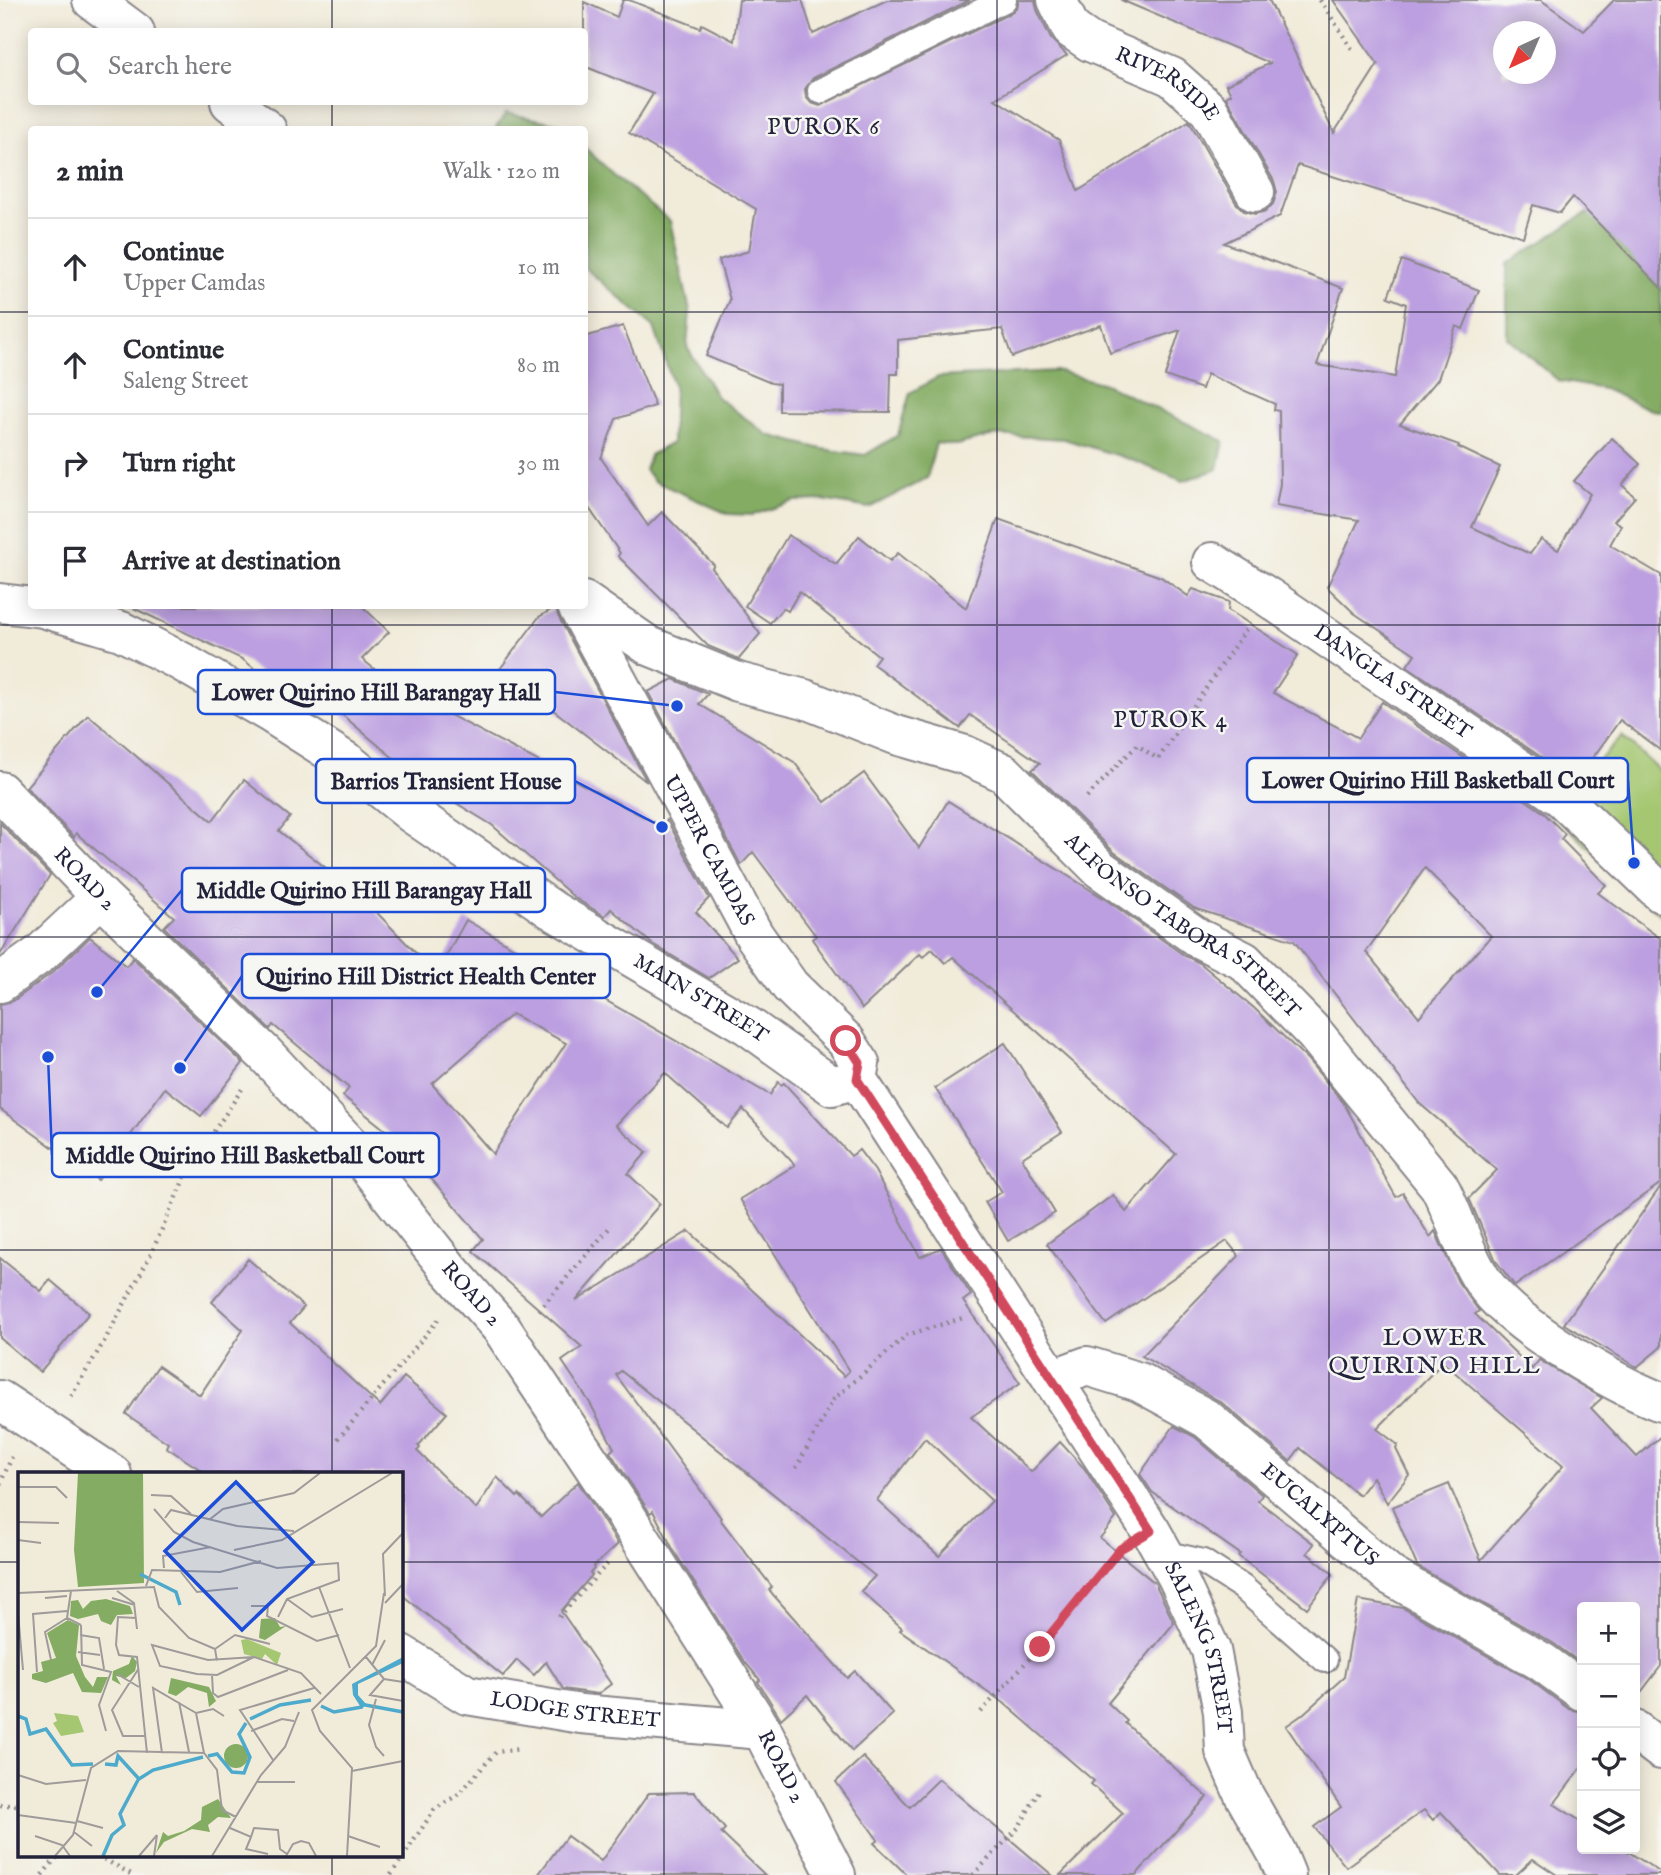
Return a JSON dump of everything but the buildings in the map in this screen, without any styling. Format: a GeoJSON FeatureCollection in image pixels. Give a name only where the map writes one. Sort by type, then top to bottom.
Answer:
{"type":"FeatureCollection","features":[{"type":"Feature","properties":{"kind":"street"},"geometry":{"type":"LineString","coordinates":[[92,0],[130,28]]}},
{"type":"Feature","properties":{"kind":"street","name":"RIVERSIDE"},"geometry":{"type":"LineString","coordinates":[[1056,0],[1071,29],[1090,42],[1172,77],[1209,110],[1255,191]]}},
{"type":"Feature","properties":{"kind":"street"},"geometry":{"type":"LineString","coordinates":[[234,105],[262,126]]}},
{"type":"Feature","properties":{"kind":"street","name":"DANGLA STREET"},"geometry":{"type":"LineString","coordinates":[[1212,562],[1268,597],[1562,798],[1661,893]]}},
{"type":"Feature","properties":{"kind":"street","name":"MAIN STREET"},"geometry":{"type":"LineString","coordinates":[[0,603],[28,606]]}},
{"type":"Feature","properties":{"kind":"street","name":"ALFONSO TABORA STREET"},"geometry":{"type":"LineString","coordinates":[[588,604],[649,646],[738,682],[805,699],[896,735],[965,755],[1004,773],[1101,869],[1198,938],[1244,961],[1315,1034],[1439,1186],[1484,1283],[1509,1310],[1559,1347],[1637,1393],[1661,1402]]}},
{"type":"Feature","properties":{"kind":"street","name":"MAIN STREET"},"geometry":{"type":"LineString","coordinates":[[46,609],[121,631],[182,662],[270,713],[350,764],[411,813],[552,910],[748,1026],[832,1086],[857,1079]]}},
{"type":"Feature","properties":{"kind":"street","name":"UPPER CAMDAS"},"geometry":{"type":"LineString","coordinates":[[580,609],[754,935],[790,986],[846,1041],[860,1063],[857,1079]]}},
{"type":"Feature","properties":{"kind":"street","name":"ROAD 2"},"geometry":{"type":"LineString","coordinates":[[0,791],[101,897],[265,1054],[358,1154],[491,1317],[559,1412],[762,1730],[841,1872]]}},
{"type":"Feature","properties":{"kind":"street"},"geometry":{"type":"LineString","coordinates":[[0,982],[40,954],[101,897]]}},
{"type":"Feature","properties":{"kind":"street","name":"SALENG STREET"},"geometry":{"type":"LineString","coordinates":[[857,1079],[1157,1542],[1211,1650],[1223,1712],[1225,1751],[1244,1795],[1277,1853],[1286,1875]]}},
{"type":"Feature","properties":{"kind":"street","name":"EUCALYPTUS"},"geometry":{"type":"LineString","coordinates":[[1052,1379],[1087,1366],[1139,1382],[1207,1419],[1391,1576],[1542,1662],[1577,1688]]}},
{"type":"Feature","properties":{"kind":"street"},"geometry":{"type":"LineString","coordinates":[[0,1400],[109,1472]]}},
{"type":"Feature","properties":{"kind":"street","name":"LODGE STREET"},"geometry":{"type":"LineString","coordinates":[[402,1655],[467,1695],[581,1714],[762,1730]]}},
{"type":"Feature","properties":{"kind":"street"},"geometry":{"type":"LineString","coordinates":[[1640,1734],[1661,1750]]}},
{"type":"Feature","properties":{"kind":"lane"},"geometry":{"type":"LineString","coordinates":[[820,91],[1004,0]]}},
{"type":"Feature","properties":{"kind":"lane"},"geometry":{"type":"LineString","coordinates":[[1157,1542],[1203,1562],[1242,1587],[1325,1660]]}},
{"type":"Feature","properties":{"kind":"path"},"geometry":{"type":"LineString","coordinates":[[1320,0],[1354,52]]}},
{"type":"Feature","properties":{"kind":"path"},"geometry":{"type":"LineString","coordinates":[[1058,827],[1137,745],[1158,759],[1268,597]]}},
{"type":"Feature","properties":{"kind":"path"},"geometry":{"type":"LineString","coordinates":[[47,1433],[105,1340],[151,1254],[187,1172],[265,1054]]}},
{"type":"Feature","properties":{"kind":"path"},"geometry":{"type":"LineString","coordinates":[[491,1317],[506,1297],[532,1317],[611,1226]]}},
{"type":"Feature","properties":{"kind":"path"},"geometry":{"type":"LineString","coordinates":[[338,1439],[465,1288]]}},
{"type":"Feature","properties":{"kind":"path"},"geometry":{"type":"LineString","coordinates":[[796,1468],[834,1399],[907,1335],[1004,1306]]}},
{"type":"Feature","properties":{"kind":"path"},"geometry":{"type":"LineString","coordinates":[[559,1617],[622,1548],[628,1552],[640,1539]]}},
{"type":"Feature","properties":{"kind":"path"},"geometry":{"type":"LineString","coordinates":[[981,1712],[1040,1647],[1120,1549],[1157,1542]]}},
{"type":"Feature","properties":{"kind":"path"},"geometry":{"type":"LineString","coordinates":[[391,1875],[435,1810],[460,1793],[496,1752],[524,1748],[521,1737]]}},
{"type":"Feature","properties":{"kind":"path"},"geometry":{"type":"LineString","coordinates":[[973,1875],[1019,1827],[1040,1788]]}},
{"type":"Feature","properties":{"kind":"path"},"geometry":{"type":"LineString","coordinates":[[0,1805],[18,1805]]}},
{"type":"Feature","properties":{"kind":"path"},"geometry":{"type":"LineString","coordinates":[[43,1875],[57,1857]]}},
{"type":"Feature","properties":{"kind":"path"},"geometry":{"type":"LineString","coordinates":[[100,1857],[133,1875]]}},
{"type":"Feature","properties":{"kind":"green space"},"geometry":{"type":"Polygon","coordinates":[[[506,113],[562,126],[497,126],[506,113]]]}},
{"type":"Feature","properties":{"kind":"green space"},"geometry":{"type":"Polygon","coordinates":[[[588,151],[670,221],[690,311],[687,347],[717,397],[768,435],[822,449],[865,455],[898,435],[910,393],[938,377],[1057,371],[1105,384],[1224,441],[1218,469],[1183,481],[1132,460],[1064,439],[995,435],[956,445],[936,443],[927,478],[869,508],[823,500],[794,501],[753,515],[728,514],[654,481],[645,470],[650,455],[672,443],[674,387],[654,327],[588,271],[588,151]]]}},
{"type":"Feature","properties":{"kind":"green space"},"geometry":{"type":"Polygon","coordinates":[[[1661,179],[1661,411],[1651,410],[1604,389],[1559,381],[1507,337],[1507,264],[1580,217],[1661,179]]]}},
{"type":"Feature","properties":{"kind":"green space"},"geometry":{"type":"Polygon","coordinates":[[[1622,736],[1661,772],[1661,915],[1551,812],[1622,736]]]}},
{"type":"Feature","properties":{"kind":"place","name":"Lower Quirino Hill Barangay Hall"},"geometry":{"type":"Point","coordinates":[677,706]}},
{"type":"Feature","properties":{"kind":"place","name":"Barrios Transient House"},"geometry":{"type":"Point","coordinates":[662,827]}},
{"type":"Feature","properties":{"kind":"place","name":"Lower Quirino Hill Basketball Court"},"geometry":{"type":"Point","coordinates":[1634,863]}},
{"type":"Feature","properties":{"kind":"place","name":"Middle Quirino Hill Barangay Hall"},"geometry":{"type":"Point","coordinates":[97,992]}},
{"type":"Feature","properties":{"kind":"place","name":"Middle Quirino Hill Basketball Court"},"geometry":{"type":"Point","coordinates":[48,1057]}},
{"type":"Feature","properties":{"kind":"place","name":"Quirino Hill District Health Center"},"geometry":{"type":"Point","coordinates":[180,1068]}},
{"type":"Feature","properties":{"kind":"district","name":"PUROK 6"},"geometry":{"type":"Point","coordinates":[824,127]}},
{"type":"Feature","properties":{"kind":"district","name":"PUROK 4"},"geometry":{"type":"Point","coordinates":[1171,720]}},
{"type":"Feature","properties":{"kind":"district","name":"LOWER QUIRINO HILL"},"geometry":{"type":"Point","coordinates":[1435,1352]}},
{"type":"Feature","properties":{"kind":"route"},"geometry":{"type":"LineString","coordinates":[[846,1041],[860,1063],[857,1079],[1151,1531],[1120,1549],[1040,1647]]}}]}
